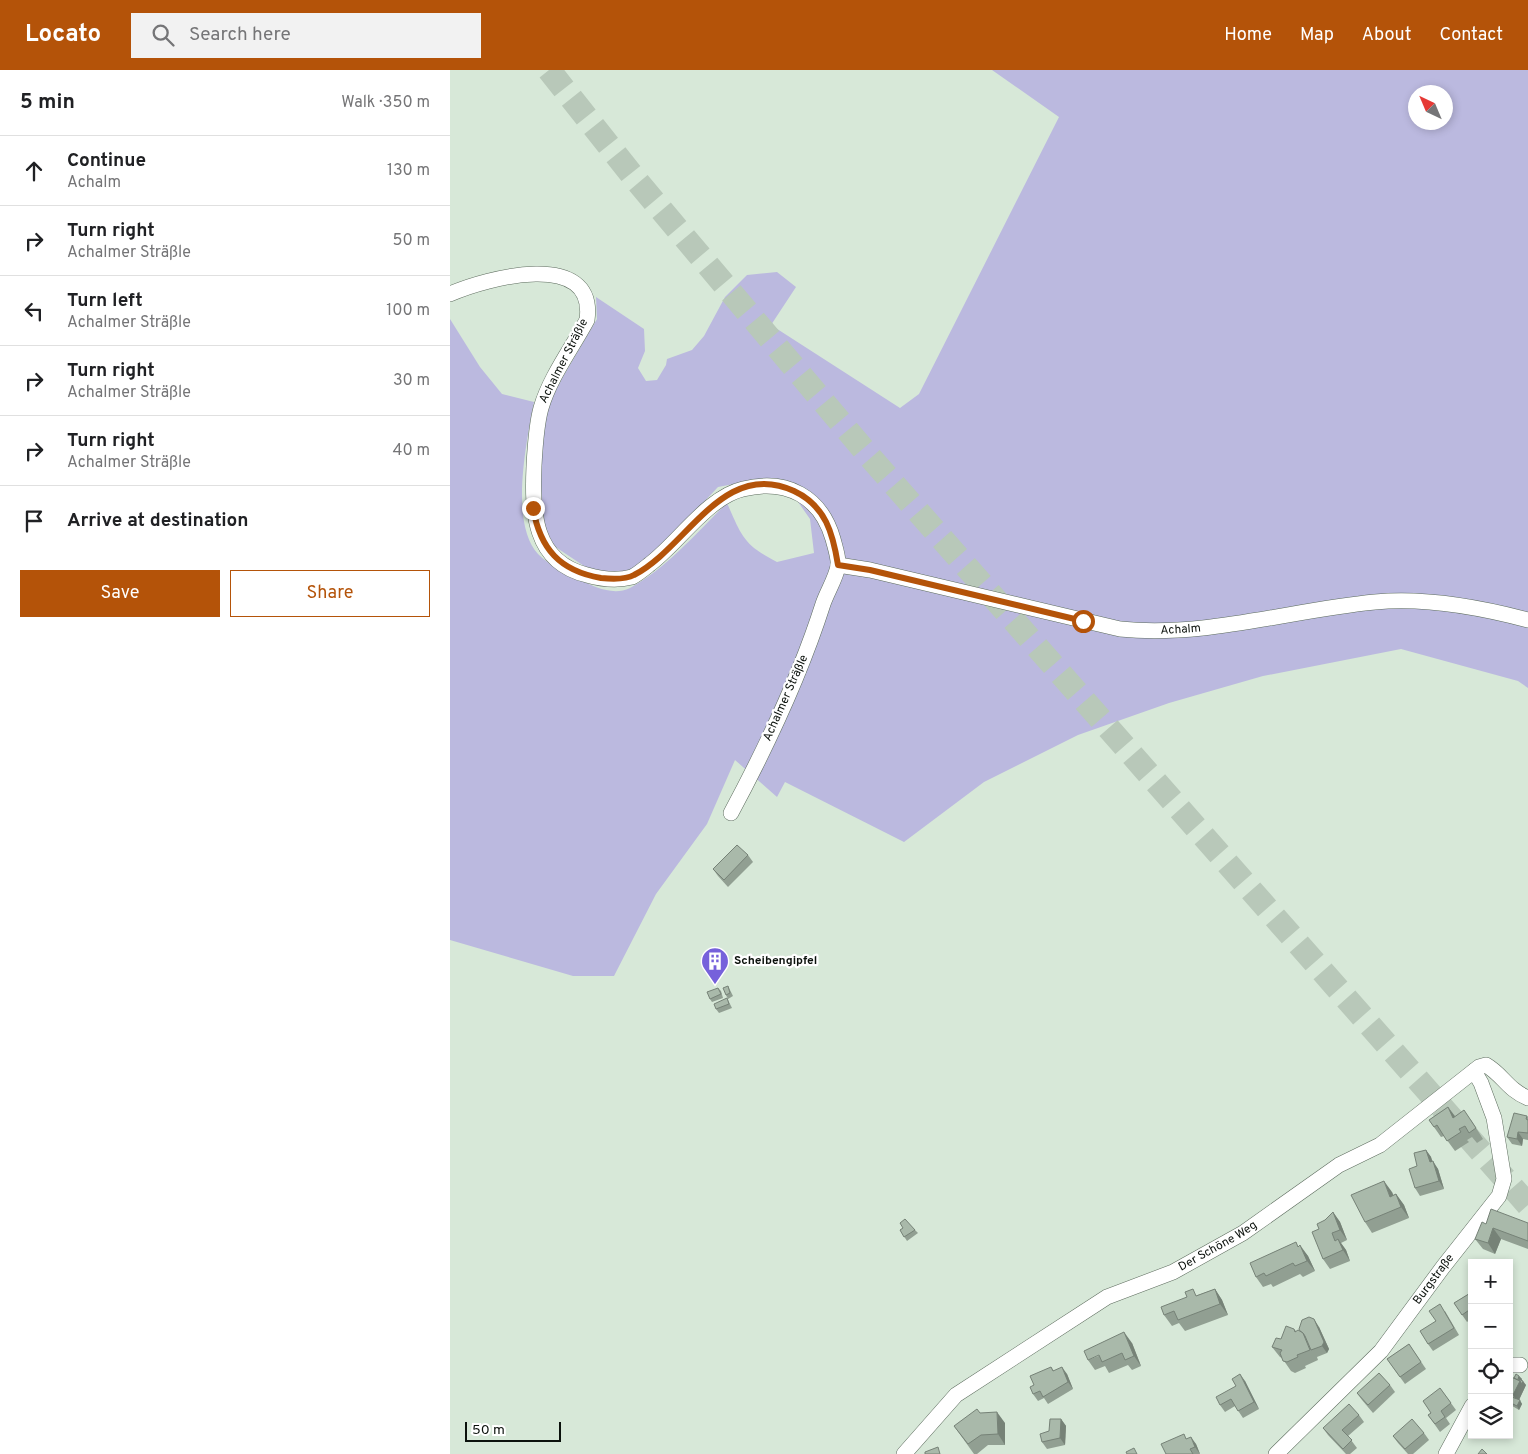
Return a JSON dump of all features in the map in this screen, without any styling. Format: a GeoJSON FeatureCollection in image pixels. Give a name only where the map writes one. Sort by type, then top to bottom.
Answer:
{"type":"FeatureCollection","features":[{"type":"Feature","properties":{"kind":"street","name":"Achalmer Sträßle"},"geometry":{"type":"LineString","coordinates":[[450,294],[472,284],[501,277],[530,274],[556,276],[577,284],[585,296],[589,308],[587,320],[541,407],[535,451],[533,508],[536,524],[545,546],[566,566],[578,572],[610,579],[633,576],[656,559],[720,498],[744,488],[764,485],[786,488],[802,495],[816,505],[829,524],[838,565],[784,706],[731,813]]}},
{"type":"Feature","properties":{"kind":"street","name":"Achalm"},"geometry":{"type":"LineString","coordinates":[[838,565],[870,570],[1120,629],[1151,632],[1184,631],[1376,601],[1430,602],[1490,610],[1528,620]]}},
{"type":"Feature","properties":{"kind":"street"},"geometry":{"type":"LineString","coordinates":[[1474,1072],[1486,1064],[1516,1094],[1528,1098]]}},
{"type":"Feature","properties":{"kind":"street","name":"Der Schöne Weg"},"geometry":{"type":"LineString","coordinates":[[904,1454],[956,1395],[1107,1297],[1174,1272],[1243,1233],[1339,1165],[1380,1145],[1474,1072]]}},
{"type":"Feature","properties":{"kind":"street","name":"Burgstraße"},"geometry":{"type":"LineString","coordinates":[[1276,1454],[1381,1351],[1443,1267],[1499,1196],[1504,1179],[1494,1118],[1481,1083],[1474,1072]]}},
{"type":"Feature","properties":{"kind":"street"},"geometry":{"type":"LineString","coordinates":[[1446,1454],[1468,1413]]}},
{"type":"Feature","properties":{"kind":"shaded area"},"geometry":{"type":"Polygon","coordinates":[[[992,70],[1528,70],[1528,688],[1518,681],[1401,649],[1263,676],[1169,703],[1078,735],[984,782],[904,842],[785,782],[777,797],[735,760],[707,824],[656,894],[614,976],[573,976],[450,940],[450,319],[480,367],[502,394],[534,402],[522,480],[524,522],[529,540],[538,554],[552,565],[575,578],[604,590],[624,590],[644,580],[669,560],[727,503],[745,539],[766,556],[777,562],[814,553],[810,519],[796,499],[805,490],[788,481],[765,478],[718,487],[653,556],[632,573],[611,576],[590,570],[551,544],[540,524],[537,494],[545,411],[597,319],[596,297],[644,329],[645,351],[638,368],[646,381],[657,380],[666,365],[667,359],[692,350],[704,336],[725,297],[747,275],[777,272],[796,287],[771,325],[900,408],[919,394],[1059,117],[992,70]]]}},
{"type":"Feature","properties":{"kind":"building"},"geometry":{"type":"Polygon","coordinates":[[[737,845],[748,855],[724,880],[713,869],[737,845]]]}},
{"type":"Feature","properties":{"kind":"building"},"geometry":{"type":"Polygon","coordinates":[[[728,986],[730,993],[726,995],[723,988],[728,986]]]}},
{"type":"Feature","properties":{"kind":"building"},"geometry":{"type":"Polygon","coordinates":[[[718,988],[721,994],[710,999],[707,992],[718,988]]]}},
{"type":"Feature","properties":{"kind":"building"},"geometry":{"type":"Polygon","coordinates":[[[727,998],[729,1004],[716,1009],[714,1004],[727,998]]]}},
{"type":"Feature","properties":{"kind":"building"},"geometry":{"type":"Polygon","coordinates":[[[1448,1107],[1453,1118],[1464,1110],[1476,1128],[1469,1133],[1465,1126],[1459,1129],[1461,1132],[1447,1141],[1437,1125],[1434,1127],[1429,1120],[1448,1107]]]}},
{"type":"Feature","properties":{"kind":"building"},"geometry":{"type":"Polygon","coordinates":[[[1514,1113],[1527,1116],[1526,1119],[1528,1120],[1528,1133],[1518,1132],[1517,1139],[1507,1137],[1514,1113]]]}},
{"type":"Feature","properties":{"kind":"building"},"geometry":{"type":"Polygon","coordinates":[[[1426,1150],[1430,1162],[1433,1161],[1439,1181],[1415,1188],[1409,1169],[1417,1166],[1414,1153],[1426,1150]]]}},
{"type":"Feature","properties":{"kind":"building"},"geometry":{"type":"Polygon","coordinates":[[[1384,1181],[1390,1197],[1396,1194],[1401,1207],[1365,1222],[1351,1195],[1384,1181]]]}},
{"type":"Feature","properties":{"kind":"building"},"geometry":{"type":"Polygon","coordinates":[[[1491,1209],[1528,1223],[1528,1241],[1493,1228],[1488,1243],[1475,1239],[1482,1222],[1486,1224],[1491,1209]]]}},
{"type":"Feature","properties":{"kind":"building"},"geometry":{"type":"Polygon","coordinates":[[[1333,1212],[1340,1230],[1332,1233],[1335,1241],[1338,1239],[1343,1250],[1323,1259],[1312,1232],[1319,1229],[1317,1224],[1325,1220],[1333,1212]]]}},
{"type":"Feature","properties":{"kind":"building"},"geometry":{"type":"Polygon","coordinates":[[[905,1219],[915,1230],[904,1237],[900,1230],[903,1228],[900,1223],[905,1219]]]}},
{"type":"Feature","properties":{"kind":"building"},"geometry":{"type":"Polygon","coordinates":[[[1296,1242],[1298,1247],[1300,1245],[1307,1261],[1295,1266],[1293,1263],[1266,1276],[1264,1273],[1256,1277],[1250,1263],[1296,1242]]]}},
{"type":"Feature","properties":{"kind":"building"},"geometry":{"type":"Polygon","coordinates":[[[1193,1289],[1196,1296],[1215,1289],[1220,1304],[1178,1320],[1174,1311],[1164,1315],[1161,1307],[1187,1297],[1185,1292],[1193,1289]]]}},
{"type":"Feature","properties":{"kind":"building"},"geometry":{"type":"Polygon","coordinates":[[[1468,1294],[1468,1311],[1462,1315],[1454,1303],[1468,1294]]]}},
{"type":"Feature","properties":{"kind":"building"},"geometry":{"type":"Polygon","coordinates":[[[1440,1304],[1454,1328],[1428,1344],[1420,1331],[1436,1321],[1429,1311],[1440,1304]]]}},
{"type":"Feature","properties":{"kind":"building"},"geometry":{"type":"Polygon","coordinates":[[[1309,1317],[1314,1319],[1324,1342],[1322,1346],[1311,1350],[1305,1336],[1299,1329],[1302,1320],[1309,1317]]]}},
{"type":"Feature","properties":{"kind":"building"},"geometry":{"type":"Polygon","coordinates":[[[1286,1326],[1294,1329],[1295,1332],[1298,1330],[1303,1333],[1310,1350],[1297,1355],[1298,1357],[1287,1362],[1283,1361],[1280,1353],[1282,1350],[1272,1347],[1276,1338],[1281,1339],[1286,1326]]]}},
{"type":"Feature","properties":{"kind":"building"},"geometry":{"type":"Polygon","coordinates":[[[1124,1332],[1134,1356],[1125,1360],[1122,1353],[1102,1362],[1099,1355],[1088,1360],[1084,1351],[1124,1332]]]}},
{"type":"Feature","properties":{"kind":"building"},"geometry":{"type":"Polygon","coordinates":[[[1409,1344],[1421,1362],[1400,1377],[1387,1359],[1409,1344]]]}},
{"type":"Feature","properties":{"kind":"building"},"geometry":{"type":"Polygon","coordinates":[[[1051,1367],[1053,1371],[1062,1367],[1068,1382],[1043,1397],[1040,1391],[1033,1394],[1030,1387],[1034,1385],[1030,1376],[1051,1367]]]}},
{"type":"Feature","properties":{"kind":"building"},"geometry":{"type":"Polygon","coordinates":[[[1379,1373],[1390,1385],[1368,1405],[1357,1393],[1379,1373]]]}},
{"type":"Feature","properties":{"kind":"building"},"geometry":{"type":"Polygon","coordinates":[[[1240,1374],[1254,1402],[1238,1411],[1231,1399],[1220,1405],[1216,1397],[1236,1386],[1232,1379],[1240,1374]]]}},
{"type":"Feature","properties":{"kind":"building"},"geometry":{"type":"Polygon","coordinates":[[[1516,1374],[1519,1376],[1518,1379],[1523,1381],[1522,1384],[1514,1378],[1516,1374]]]}},
{"type":"Feature","properties":{"kind":"building"},"geometry":{"type":"Polygon","coordinates":[[[1513,1378],[1520,1381],[1513,1395],[1513,1378]]]}},
{"type":"Feature","properties":{"kind":"building"},"geometry":{"type":"Polygon","coordinates":[[[1440,1388],[1451,1403],[1441,1411],[1445,1417],[1435,1424],[1428,1415],[1431,1413],[1423,1401],[1440,1388]]]}},
{"type":"Feature","properties":{"kind":"building"},"geometry":{"type":"Polygon","coordinates":[[[1513,1397],[1520,1400],[1517,1406],[1513,1404],[1513,1397]]]}},
{"type":"Feature","properties":{"kind":"building"},"geometry":{"type":"Polygon","coordinates":[[[1349,1404],[1359,1415],[1342,1430],[1352,1440],[1343,1449],[1323,1428],[1349,1404]]]}},
{"type":"Feature","properties":{"kind":"building"},"geometry":{"type":"Polygon","coordinates":[[[977,1409],[980,1413],[997,1412],[998,1434],[981,1435],[968,1444],[954,1426],[977,1409]]]}},
{"type":"Feature","properties":{"kind":"building"},"geometry":{"type":"Polygon","coordinates":[[[1050,1419],[1061,1419],[1060,1438],[1042,1442],[1040,1434],[1049,1431],[1050,1419]]]}},
{"type":"Feature","properties":{"kind":"building"},"geometry":{"type":"Polygon","coordinates":[[[1412,1419],[1424,1433],[1405,1449],[1393,1436],[1412,1419]]]}},
{"type":"Feature","properties":{"kind":"building"},"geometry":{"type":"Polygon","coordinates":[[[1184,1434],[1186,1439],[1191,1437],[1195,1447],[1190,1449],[1193,1454],[1166,1454],[1161,1444],[1184,1434]]]}},
{"type":"Feature","properties":{"kind":"building"},"geometry":{"type":"Polygon","coordinates":[[[938,1447],[940,1454],[925,1454],[925,1452],[938,1447]]]}},
{"type":"Feature","properties":{"kind":"building"},"geometry":{"type":"Polygon","coordinates":[[[1134,1448],[1137,1454],[1127,1454],[1126,1452],[1134,1448]]]}},
{"type":"Feature","properties":{"kind":"building"},"geometry":{"type":"Polygon","coordinates":[[[1482,1449],[1487,1454],[1478,1454],[1482,1449]]]}},
{"type":"Feature","properties":{"kind":"tunnel"},"geometry":{"type":"LineString","coordinates":[[549,70],[636,180],[870,457],[1528,1205]]}},
{"type":"Feature","properties":{"kind":"place","name":"Scheibengipfel"},"geometry":{"type":"Point","coordinates":[715,985]}},
{"type":"Feature","properties":{"kind":"route"},"geometry":{"type":"LineString","coordinates":[[533,508],[536,524],[545,546],[566,566],[590,576],[620,579],[633,576],[644,569],[720,498],[744,488],[764,485],[786,488],[802,495],[816,505],[829,524],[835,544],[838,565],[870,570],[1083,621]]}}]}
